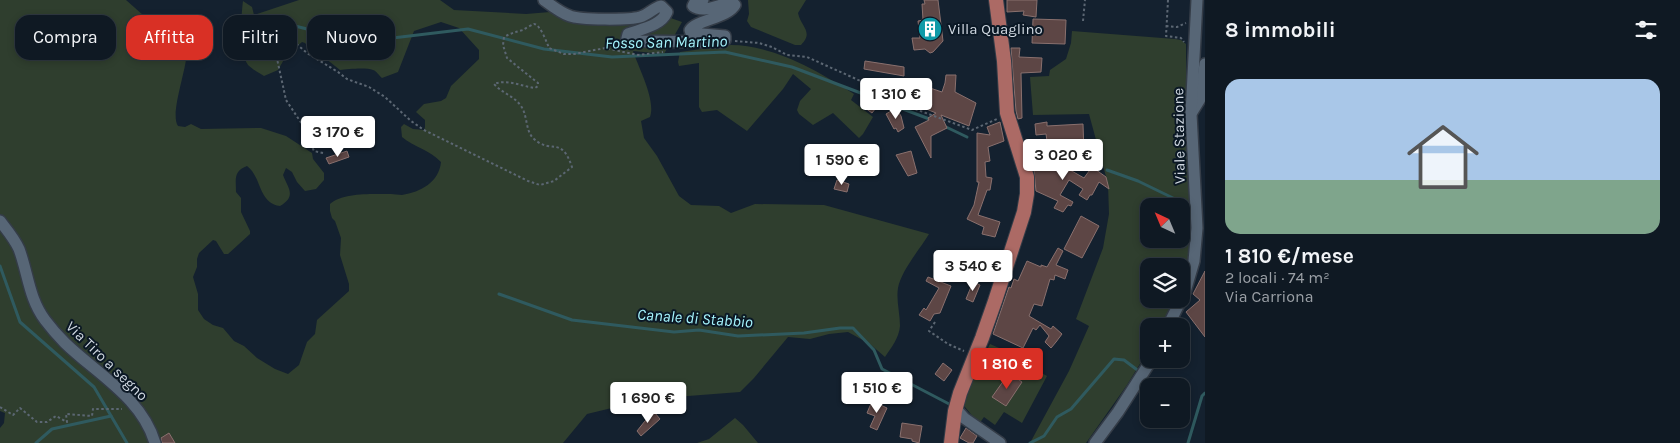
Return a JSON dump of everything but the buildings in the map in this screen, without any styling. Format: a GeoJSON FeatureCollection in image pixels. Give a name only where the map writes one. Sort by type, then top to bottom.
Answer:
{"type":"FeatureCollection","features":[{"type":"Feature","properties":{"kind":"main road"},"geometry":{"type":"LineString","coordinates":[[950,439],[960,393],[995,302],[1024,212],[1027,194],[1027,177],[1007,112],[1004,61],[996,0]]}},
{"type":"Feature","properties":{"kind":"street"},"geometry":{"type":"LineString","coordinates":[[544,0],[572,17],[630,19],[641,17],[656,7],[661,6],[667,12],[664,18],[641,30],[628,34],[627,38],[632,40],[722,42],[725,40],[725,36],[721,34],[692,33],[690,30],[693,26],[733,9],[735,5],[732,2],[715,8],[696,9],[693,6],[695,2],[703,0]]}},
{"type":"Feature","properties":{"kind":"street","name":"Viale Stazione"},"geometry":{"type":"LineString","coordinates":[[1172,318],[1185,292],[1194,261],[1197,228],[1191,114],[1197,0]]}},
{"type":"Feature","properties":{"kind":"street"},"geometry":{"type":"LineString","coordinates":[[1191,114],[1200,99],[1205,64]]}},
{"type":"Feature","properties":{"kind":"street","name":"Via Tiro a segno"},"geometry":{"type":"LineString","coordinates":[[0,221],[13,236],[19,249],[33,298],[44,318],[64,343],[113,384],[135,406],[145,419],[156,443]]}},
{"type":"Feature","properties":{"kind":"street"},"geometry":{"type":"LineString","coordinates":[[1095,443],[1118,412],[1146,368]]}},
{"type":"Feature","properties":{"kind":"street"},"geometry":{"type":"LineString","coordinates":[[956,409],[964,418],[1000,443]]}},
{"type":"Feature","properties":{"kind":"path"},"geometry":{"type":"LineString","coordinates":[[1083,22],[1085,0]]}},
{"type":"Feature","properties":{"kind":"path"},"geometry":{"type":"LineString","coordinates":[[1168,0],[1166,36],[1181,38],[1186,45],[1194,45]]}},
{"type":"Feature","properties":{"kind":"path"},"geometry":{"type":"LineString","coordinates":[[323,153],[314,150],[302,124],[286,100],[269,22],[271,16],[278,16],[284,30],[293,42],[307,53],[347,79],[391,101],[411,121],[424,130],[528,181],[540,185],[554,181],[572,167],[568,154],[563,149],[543,145],[533,138],[528,131],[524,110],[520,104],[494,84],[512,82],[535,88],[538,86],[538,83],[507,58],[504,37],[511,32],[521,31],[534,24],[540,28],[549,48],[564,54],[582,53],[605,48],[638,55],[664,52]]}},
{"type":"Feature","properties":{"kind":"path"},"geometry":{"type":"LineString","coordinates":[[725,40],[759,43],[787,55],[807,57],[915,109],[972,130],[1001,118],[1007,112]]}},
{"type":"Feature","properties":{"kind":"path"},"geometry":{"type":"LineString","coordinates":[[935,322],[929,331],[956,348],[975,354]]}},
{"type":"Feature","properties":{"kind":"path"},"geometry":{"type":"LineString","coordinates":[[0,408],[13,415],[20,408],[37,422],[47,422],[56,416],[67,422],[66,414],[92,416],[93,409],[119,409],[135,406]]}},
{"type":"Feature","properties":{"kind":"green space"},"geometry":{"type":"Polygon","coordinates":[[[0,0],[126,0],[143,15],[126,15],[126,60],[186,60],[177,100],[176,120],[178,126],[185,127],[191,124],[201,129],[261,128],[286,136],[312,153],[313,159],[324,173],[324,180],[316,189],[305,191],[297,182],[292,172],[286,168],[283,175],[290,195],[280,206],[268,200],[252,171],[247,166],[239,170],[236,176],[236,192],[241,198],[241,212],[250,234],[228,254],[224,254],[216,241],[213,240],[199,253],[193,277],[198,294],[198,310],[204,319],[213,325],[223,328],[234,341],[244,346],[257,358],[275,369],[288,374],[299,365],[307,342],[315,334],[317,320],[349,291],[349,284],[340,255],[341,238],[335,221],[332,218],[330,204],[343,197],[359,194],[409,194],[428,185],[437,175],[441,162],[432,154],[402,137],[401,127],[404,124],[413,129],[424,130],[425,120],[416,112],[424,104],[441,101],[446,98],[451,86],[479,59],[479,50],[459,28],[441,22],[414,31],[398,72],[382,78],[376,71],[370,69],[340,70],[328,60],[395,60],[395,15],[307,15],[307,45],[302,42],[297,46],[297,15],[254,15],[299,0],[440,0],[454,10],[526,14],[550,12],[571,20],[635,21],[665,16],[682,22],[664,54],[633,51],[651,102],[650,117],[641,121],[644,138],[657,156],[679,196],[691,205],[719,206],[731,213],[755,204],[824,205],[929,234],[900,281],[898,302],[900,326],[898,335],[885,357],[870,344],[848,332],[810,339],[788,337],[740,392],[649,399],[587,414],[563,443],[0,443],[0,428],[4,423],[5,413],[0,411],[0,0]]]}},
{"type":"Feature","properties":{"kind":"green space"},"geometry":{"type":"Polygon","coordinates":[[[748,0],[806,0],[798,13],[806,29],[805,40],[801,45],[795,45],[751,27],[747,21],[749,14],[748,0]]]}},
{"type":"Feature","properties":{"kind":"green space"},"geometry":{"type":"Polygon","coordinates":[[[243,1],[252,7],[254,15],[242,15],[243,1]]]}},
{"type":"Feature","properties":{"kind":"green space"},"geometry":{"type":"Polygon","coordinates":[[[1072,31],[1175,39],[1181,40],[1186,44],[1186,87],[1191,206],[1191,238],[1190,246],[1190,198],[1140,198],[1140,248],[1190,248],[1188,258],[1140,258],[1140,308],[1170,308],[1165,318],[1140,318],[1140,364],[1086,443],[1030,443],[1069,371],[1089,326],[1076,319],[1103,248],[1109,214],[1108,184],[1089,114],[1033,115],[1030,77],[1049,76],[1050,70],[1066,59],[1071,43],[1072,31]]]}},
{"type":"Feature","properties":{"kind":"green space"},"geometry":{"type":"Polygon","coordinates":[[[731,45],[763,49],[811,68],[854,94],[851,100],[873,117],[859,138],[833,113],[813,125],[799,114],[797,110],[800,101],[811,89],[793,74],[783,89],[747,131],[717,110],[702,112],[699,107],[699,63],[679,66],[680,52],[731,45]]]}},
{"type":"Feature","properties":{"kind":"green space"},"geometry":{"type":"Polygon","coordinates":[[[246,60],[284,60],[278,70],[264,76],[248,65],[246,60]]]}},
{"type":"Feature","properties":{"kind":"green space"},"geometry":{"type":"Polygon","coordinates":[[[990,344],[1020,357],[1039,361],[1036,370],[1047,376],[1022,423],[1004,412],[995,425],[984,417],[979,424],[965,407],[963,401],[982,351],[986,352],[990,344]]]}},
{"type":"Feature","properties":{"kind":"green space"},"geometry":{"type":"Polygon","coordinates":[[[735,418],[758,443],[697,443],[709,439],[735,418]]]}},
{"type":"Feature","properties":{"kind":"waterway","name":"Fosso San Martino"},"geometry":{"type":"LineString","coordinates":[[297,26],[359,42],[468,29],[544,49],[612,57],[725,52],[792,67],[932,120]]}},
{"type":"Feature","properties":{"kind":"waterway","name":"Fosso San Martino"},"geometry":{"type":"LineString","coordinates":[[944,126],[967,137]]}},
{"type":"Feature","properties":{"kind":"waterway","name":"Fosso San Martino"},"geometry":{"type":"LineString","coordinates":[[1107,170],[1138,181],[1173,198]]}},
{"type":"Feature","properties":{"kind":"waterway"},"geometry":{"type":"LineString","coordinates":[[0,266],[20,322],[94,387],[127,443]]}},
{"type":"Feature","properties":{"kind":"waterway","name":"Canale di Stabbio"},"geometry":{"type":"LineString","coordinates":[[499,294],[572,320],[674,332],[699,330],[738,336],[804,333],[853,328],[874,350],[882,369],[953,406]]}},
{"type":"Feature","properties":{"kind":"waterway","name":"Canale di Stabbio"},"geometry":{"type":"LineString","coordinates":[[1030,443],[1044,436],[1057,417],[1071,409],[1114,359],[1124,360],[1140,372]]}},
{"type":"Feature","properties":{"kind":"waterway"},"geometry":{"type":"LineString","coordinates":[[1188,443],[1202,396],[1205,393]]}},
{"type":"Feature","properties":{"kind":"waterway"},"geometry":{"type":"LineString","coordinates":[[36,443],[52,429],[111,416]]}},
{"type":"Feature","properties":{"kind":"place","name":"Villa Quaglino"},"geometry":{"type":"Point","coordinates":[930,29]}}]}
